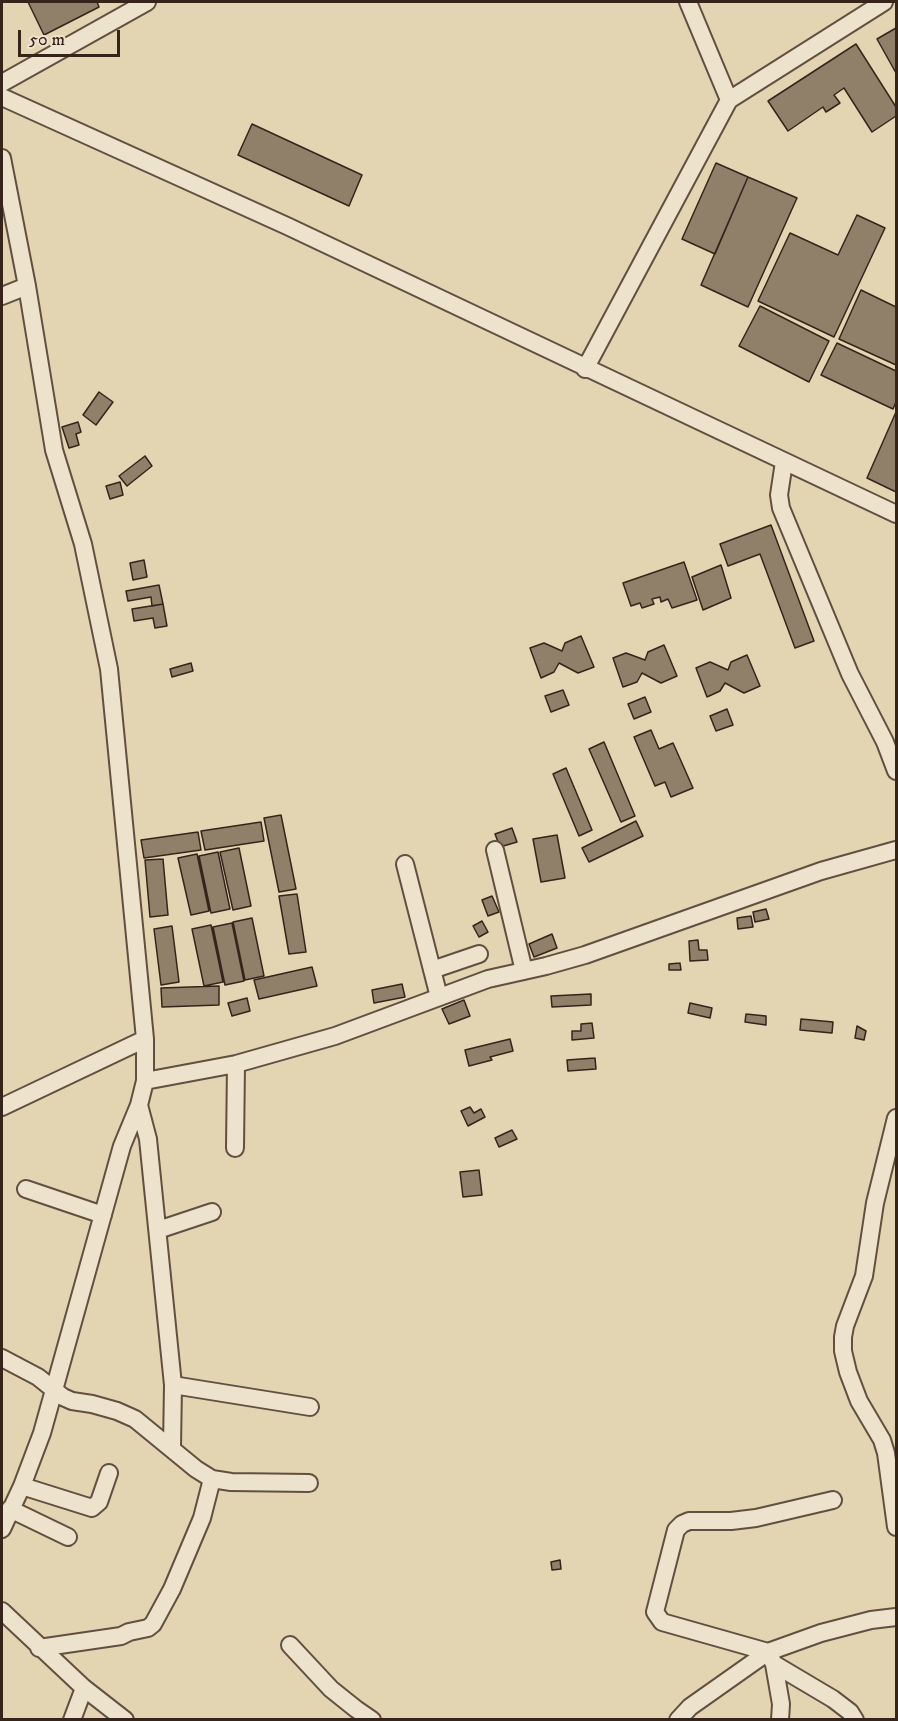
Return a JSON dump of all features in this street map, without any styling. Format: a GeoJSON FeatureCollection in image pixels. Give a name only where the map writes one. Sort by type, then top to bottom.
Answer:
{"type":"FeatureCollection","features":[{"type":"Feature","properties":{"kind":"street"},"geometry":{"type":"LineString","coordinates":[[2,83],[147,2]]}},
{"type":"Feature","properties":{"kind":"street"},"geometry":{"type":"LineString","coordinates":[[688,2],[729,100]]}},
{"type":"Feature","properties":{"kind":"street"},"geometry":{"type":"LineString","coordinates":[[585,369],[729,100],[884,2]]}},
{"type":"Feature","properties":{"kind":"street"},"geometry":{"type":"LineString","coordinates":[[2,97],[287,226],[585,369],[897,514]]}},
{"type":"Feature","properties":{"kind":"street"},"geometry":{"type":"LineString","coordinates":[[2,158],[27,286],[54,450],[83,544],[109,669],[145,1039],[145,1081],[139,1105],[122,1146],[42,1433],[2,1529]]}},
{"type":"Feature","properties":{"kind":"street"},"geometry":{"type":"LineString","coordinates":[[2,296],[27,286]]}},
{"type":"Feature","properties":{"kind":"street"},"geometry":{"type":"LineString","coordinates":[[784,462],[779,495],[781,508],[850,674],[885,741],[897,771]]}},
{"type":"Feature","properties":{"kind":"street"},"geometry":{"type":"LineString","coordinates":[[495,850],[524,971]]}},
{"type":"Feature","properties":{"kind":"street"},"geometry":{"type":"LineString","coordinates":[[145,1081],[236,1064],[335,1036],[488,979],[585,955],[821,871],[897,850]]}},
{"type":"Feature","properties":{"kind":"street"},"geometry":{"type":"LineString","coordinates":[[405,864],[439,997]]}},
{"type":"Feature","properties":{"kind":"street"},"geometry":{"type":"LineString","coordinates":[[432,970],[479,954]]}},
{"type":"Feature","properties":{"kind":"street"},"geometry":{"type":"LineString","coordinates":[[2,1107],[145,1039]]}},
{"type":"Feature","properties":{"kind":"street"},"geometry":{"type":"LineString","coordinates":[[235,1148],[236,1064]]}},
{"type":"Feature","properties":{"kind":"street"},"geometry":{"type":"LineString","coordinates":[[139,1105],[148,1139],[173,1385],[172,1448]]}},
{"type":"Feature","properties":{"kind":"street"},"geometry":{"type":"LineString","coordinates":[[897,1118],[875,1203],[864,1276],[843,1337],[843,1351],[848,1372],[866,1413],[882,1440],[886,1453],[894,1488],[897,1527]]}},
{"type":"Feature","properties":{"kind":"street"},"geometry":{"type":"LineString","coordinates":[[26,1189],[103,1215]]}},
{"type":"Feature","properties":{"kind":"street"},"geometry":{"type":"LineString","coordinates":[[158,1230],[212,1212]]}},
{"type":"Feature","properties":{"kind":"street"},"geometry":{"type":"LineString","coordinates":[[2,1358],[38,1377],[72,1401],[92,1404],[135,1419],[196,1469],[212,1479],[231,1482],[309,1483]]}},
{"type":"Feature","properties":{"kind":"street"},"geometry":{"type":"LineString","coordinates":[[173,1385],[310,1407]]}},
{"type":"Feature","properties":{"kind":"street"},"geometry":{"type":"LineString","coordinates":[[21,1486],[92,1508],[99,1502],[109,1473]]}},
{"type":"Feature","properties":{"kind":"street"},"geometry":{"type":"LineString","coordinates":[[39,1648],[121,1636],[148,1628],[153,1624],[177,1579],[202,1518],[212,1479]]}},
{"type":"Feature","properties":{"kind":"street"},"geometry":{"type":"LineString","coordinates":[[833,1500],[756,1518],[731,1521],[689,1521],[682,1524],[676,1530],[655,1611],[657,1618],[662,1622],[771,1658],[850,1712],[855,1719]]}},
{"type":"Feature","properties":{"kind":"street"},"geometry":{"type":"LineString","coordinates":[[10,1509],[68,1537]]}},
{"type":"Feature","properties":{"kind":"street"},"geometry":{"type":"LineString","coordinates":[[2,1611],[84,1688],[125,1719]]}},
{"type":"Feature","properties":{"kind":"street"},"geometry":{"type":"LineString","coordinates":[[678,1719],[690,1707],[771,1658],[821,1633],[871,1620],[897,1617]]}},
{"type":"Feature","properties":{"kind":"street"},"geometry":{"type":"LineString","coordinates":[[290,1645],[331,1689],[372,1719]]}},
{"type":"Feature","properties":{"kind":"street"},"geometry":{"type":"LineString","coordinates":[[771,1658],[781,1704],[780,1719]]}},
{"type":"Feature","properties":{"kind":"street"},"geometry":{"type":"LineString","coordinates":[[72,1719],[84,1688]]}},
{"type":"Feature","properties":{"kind":"building"},"geometry":{"type":"Polygon","coordinates":[[[28,2],[97,2],[99,7],[44,35],[28,2]]]}},
{"type":"Feature","properties":{"kind":"building"},"geometry":{"type":"Polygon","coordinates":[[[896,28],[896,73],[877,39],[896,28]]]}},
{"type":"Feature","properties":{"kind":"building"},"geometry":{"type":"Polygon","coordinates":[[[856,44],[896,107],[896,116],[872,132],[844,88],[834,95],[840,103],[826,112],[823,107],[788,131],[768,101],[856,44]]]}},
{"type":"Feature","properties":{"kind":"building"},"geometry":{"type":"Polygon","coordinates":[[[252,124],[362,175],[349,206],[238,155],[252,124]]]}},
{"type":"Feature","properties":{"kind":"building"},"geometry":{"type":"Polygon","coordinates":[[[716,163],[748,177],[715,254],[682,239],[716,163]]]}},
{"type":"Feature","properties":{"kind":"building"},"geometry":{"type":"Polygon","coordinates":[[[748,177],[797,198],[748,307],[701,285],[748,177]]]}},
{"type":"Feature","properties":{"kind":"building"},"geometry":{"type":"Polygon","coordinates":[[[857,215],[885,228],[834,337],[758,301],[790,233],[838,255],[857,215]]]}},
{"type":"Feature","properties":{"kind":"building"},"geometry":{"type":"Polygon","coordinates":[[[861,290],[896,307],[896,365],[839,339],[861,290]]]}},
{"type":"Feature","properties":{"kind":"building"},"geometry":{"type":"Polygon","coordinates":[[[760,306],[829,341],[809,382],[739,346],[760,306]]]}},
{"type":"Feature","properties":{"kind":"building"},"geometry":{"type":"Polygon","coordinates":[[[837,343],[896,371],[896,402],[893,409],[821,375],[837,343]]]}},
{"type":"Feature","properties":{"kind":"building"},"geometry":{"type":"Polygon","coordinates":[[[99,392],[113,402],[96,425],[83,415],[99,392]]]}},
{"type":"Feature","properties":{"kind":"building"},"geometry":{"type":"Polygon","coordinates":[[[896,412],[896,492],[867,478],[896,412]]]}},
{"type":"Feature","properties":{"kind":"building"},"geometry":{"type":"Polygon","coordinates":[[[78,422],[81,432],[76,434],[79,445],[69,448],[62,427],[78,422]]]}},
{"type":"Feature","properties":{"kind":"building"},"geometry":{"type":"Polygon","coordinates":[[[145,456],[152,466],[127,486],[119,476],[145,456]]]}},
{"type":"Feature","properties":{"kind":"building"},"geometry":{"type":"Polygon","coordinates":[[[120,482],[123,495],[110,499],[106,486],[120,482]]]}},
{"type":"Feature","properties":{"kind":"building"},"geometry":{"type":"Polygon","coordinates":[[[771,525],[814,641],[795,648],[760,554],[728,566],[720,544],[771,525]]]}},
{"type":"Feature","properties":{"kind":"building"},"geometry":{"type":"Polygon","coordinates":[[[144,560],[147,577],[133,580],[130,563],[144,560]]]}},
{"type":"Feature","properties":{"kind":"building"},"geometry":{"type":"Polygon","coordinates":[[[684,562],[697,600],[672,608],[668,599],[661,602],[660,597],[652,599],[654,604],[642,608],[640,603],[631,606],[623,583],[684,562]]]}},
{"type":"Feature","properties":{"kind":"building"},"geometry":{"type":"Polygon","coordinates":[[[721,565],[731,598],[703,610],[692,577],[721,565]]]}},
{"type":"Feature","properties":{"kind":"building"},"geometry":{"type":"Polygon","coordinates":[[[159,585],[163,604],[152,606],[151,597],[128,601],[126,591],[159,585]]]}},
{"type":"Feature","properties":{"kind":"building"},"geometry":{"type":"Polygon","coordinates":[[[163,604],[167,626],[155,628],[153,618],[134,621],[132,609],[163,604]]]}},
{"type":"Feature","properties":{"kind":"building"},"geometry":{"type":"Polygon","coordinates":[[[581,636],[594,667],[578,673],[559,663],[554,672],[541,678],[530,648],[544,643],[562,651],[565,643],[581,636]]]}},
{"type":"Feature","properties":{"kind":"building"},"geometry":{"type":"Polygon","coordinates":[[[664,645],[677,676],[661,683],[642,673],[637,682],[623,687],[613,658],[626,653],[645,660],[648,652],[664,645]]]}},
{"type":"Feature","properties":{"kind":"building"},"geometry":{"type":"Polygon","coordinates":[[[747,655],[760,686],[744,693],[725,683],[720,691],[707,697],[696,668],[710,662],[728,670],[731,662],[747,655]]]}},
{"type":"Feature","properties":{"kind":"building"},"geometry":{"type":"Polygon","coordinates":[[[191,663],[193,671],[172,677],[170,669],[191,663]]]}},
{"type":"Feature","properties":{"kind":"building"},"geometry":{"type":"Polygon","coordinates":[[[563,690],[569,705],[551,712],[545,696],[563,690]]]}},
{"type":"Feature","properties":{"kind":"building"},"geometry":{"type":"Polygon","coordinates":[[[645,697],[651,712],[634,719],[628,704],[645,697]]]}},
{"type":"Feature","properties":{"kind":"building"},"geometry":{"type":"Polygon","coordinates":[[[727,709],[733,725],[716,731],[710,716],[727,709]]]}},
{"type":"Feature","properties":{"kind":"building"},"geometry":{"type":"Polygon","coordinates":[[[651,730],[659,749],[673,743],[693,788],[671,797],[665,782],[655,786],[634,737],[651,730]]]}},
{"type":"Feature","properties":{"kind":"building"},"geometry":{"type":"Polygon","coordinates":[[[604,742],[635,816],[621,822],[589,749],[604,742]]]}},
{"type":"Feature","properties":{"kind":"building"},"geometry":{"type":"Polygon","coordinates":[[[566,768],[592,830],[579,836],[553,774],[566,768]]]}},
{"type":"Feature","properties":{"kind":"building"},"geometry":{"type":"Polygon","coordinates":[[[281,815],[296,889],[279,892],[264,818],[281,815]]]}},
{"type":"Feature","properties":{"kind":"building"},"geometry":{"type":"Polygon","coordinates":[[[636,821],[643,836],[589,862],[582,848],[636,821]]]}},
{"type":"Feature","properties":{"kind":"building"},"geometry":{"type":"Polygon","coordinates":[[[261,822],[264,841],[205,850],[201,831],[261,822]]]}},
{"type":"Feature","properties":{"kind":"building"},"geometry":{"type":"Polygon","coordinates":[[[512,828],[517,842],[500,847],[495,834],[512,828]]]}},
{"type":"Feature","properties":{"kind":"building"},"geometry":{"type":"Polygon","coordinates":[[[198,832],[201,850],[144,858],[141,840],[198,832]]]}},
{"type":"Feature","properties":{"kind":"building"},"geometry":{"type":"Polygon","coordinates":[[[557,835],[565,878],[541,882],[533,839],[557,835]]]}},
{"type":"Feature","properties":{"kind":"building"},"geometry":{"type":"Polygon","coordinates":[[[239,848],[251,906],[233,910],[220,852],[239,848]]]}},
{"type":"Feature","properties":{"kind":"building"},"geometry":{"type":"Polygon","coordinates":[[[218,852],[230,909],[211,913],[199,856],[218,852]]]}},
{"type":"Feature","properties":{"kind":"building"},"geometry":{"type":"Polygon","coordinates":[[[197,854],[209,911],[191,915],[178,858],[197,854]]]}},
{"type":"Feature","properties":{"kind":"building"},"geometry":{"type":"Polygon","coordinates":[[[163,859],[168,915],[150,917],[145,860],[163,859]]]}},
{"type":"Feature","properties":{"kind":"building"},"geometry":{"type":"Polygon","coordinates":[[[297,894],[306,952],[289,954],[279,896],[297,894]]]}},
{"type":"Feature","properties":{"kind":"building"},"geometry":{"type":"Polygon","coordinates":[[[492,896],[499,912],[488,916],[482,900],[492,896]]]}},
{"type":"Feature","properties":{"kind":"building"},"geometry":{"type":"Polygon","coordinates":[[[766,909],[769,919],[755,922],[753,912],[766,909]]]}},
{"type":"Feature","properties":{"kind":"building"},"geometry":{"type":"Polygon","coordinates":[[[751,916],[753,927],[738,929],[737,918],[751,916]]]}},
{"type":"Feature","properties":{"kind":"building"},"geometry":{"type":"Polygon","coordinates":[[[252,918],[264,976],[245,980],[233,922],[252,918]]]}},
{"type":"Feature","properties":{"kind":"building"},"geometry":{"type":"Polygon","coordinates":[[[482,921],[488,932],[479,937],[473,926],[482,921]]]}},
{"type":"Feature","properties":{"kind":"building"},"geometry":{"type":"Polygon","coordinates":[[[232,923],[244,981],[225,985],[213,927],[232,923]]]}},
{"type":"Feature","properties":{"kind":"building"},"geometry":{"type":"Polygon","coordinates":[[[211,925],[223,982],[204,986],[192,929],[211,925]]]}},
{"type":"Feature","properties":{"kind":"building"},"geometry":{"type":"Polygon","coordinates":[[[172,926],[179,982],[161,985],[154,929],[172,926]]]}},
{"type":"Feature","properties":{"kind":"building"},"geometry":{"type":"Polygon","coordinates":[[[552,934],[557,948],[534,957],[529,944],[552,934]]]}},
{"type":"Feature","properties":{"kind":"building"},"geometry":{"type":"Polygon","coordinates":[[[698,940],[699,950],[707,950],[708,960],[690,961],[689,941],[698,940]]]}},
{"type":"Feature","properties":{"kind":"building"},"geometry":{"type":"Polygon","coordinates":[[[680,963],[681,970],[669,970],[669,964],[680,963]]]}},
{"type":"Feature","properties":{"kind":"building"},"geometry":{"type":"Polygon","coordinates":[[[312,967],[317,986],[259,999],[254,980],[312,967]]]}},
{"type":"Feature","properties":{"kind":"building"},"geometry":{"type":"Polygon","coordinates":[[[402,984],[405,997],[374,1003],[372,990],[402,984]]]}},
{"type":"Feature","properties":{"kind":"building"},"geometry":{"type":"Polygon","coordinates":[[[219,986],[219,1005],[162,1007],[161,988],[219,986]]]}},
{"type":"Feature","properties":{"kind":"building"},"geometry":{"type":"Polygon","coordinates":[[[591,994],[591,1005],[552,1007],[551,996],[591,994]]]}},
{"type":"Feature","properties":{"kind":"building"},"geometry":{"type":"Polygon","coordinates":[[[247,998],[250,1011],[232,1016],[228,1003],[247,998]]]}},
{"type":"Feature","properties":{"kind":"building"},"geometry":{"type":"Polygon","coordinates":[[[464,1000],[470,1016],[449,1024],[442,1009],[464,1000]]]}},
{"type":"Feature","properties":{"kind":"building"},"geometry":{"type":"Polygon","coordinates":[[[690,1003],[712,1008],[710,1018],[688,1013],[690,1003]]]}},
{"type":"Feature","properties":{"kind":"building"},"geometry":{"type":"Polygon","coordinates":[[[746,1014],[766,1016],[766,1025],[745,1022],[746,1014]]]}},
{"type":"Feature","properties":{"kind":"building"},"geometry":{"type":"Polygon","coordinates":[[[801,1019],[833,1022],[832,1033],[800,1030],[801,1019]]]}},
{"type":"Feature","properties":{"kind":"building"},"geometry":{"type":"Polygon","coordinates":[[[592,1023],[594,1038],[572,1040],[572,1031],[581,1031],[581,1024],[592,1023]]]}},
{"type":"Feature","properties":{"kind":"building"},"geometry":{"type":"Polygon","coordinates":[[[857,1026],[866,1031],[864,1040],[855,1038],[857,1026]]]}},
{"type":"Feature","properties":{"kind":"building"},"geometry":{"type":"Polygon","coordinates":[[[510,1039],[513,1051],[469,1066],[465,1050],[510,1039]]]}},
{"type":"Feature","properties":{"kind":"building"},"geometry":{"type":"Polygon","coordinates":[[[595,1058],[596,1069],[568,1071],[567,1060],[595,1058]]]}},
{"type":"Feature","properties":{"kind":"building"},"geometry":{"type":"Polygon","coordinates":[[[470,1107],[474,1113],[481,1109],[485,1117],[468,1126],[461,1111],[470,1107]]]}},
{"type":"Feature","properties":{"kind":"building"},"geometry":{"type":"Polygon","coordinates":[[[512,1130],[517,1139],[499,1147],[495,1138],[512,1130]]]}},
{"type":"Feature","properties":{"kind":"building"},"geometry":{"type":"Polygon","coordinates":[[[479,1170],[482,1195],[463,1197],[460,1172],[479,1170]]]}},
{"type":"Feature","properties":{"kind":"building"},"geometry":{"type":"Polygon","coordinates":[[[560,1560],[561,1569],[552,1570],[551,1562],[560,1560]]]}}]}
